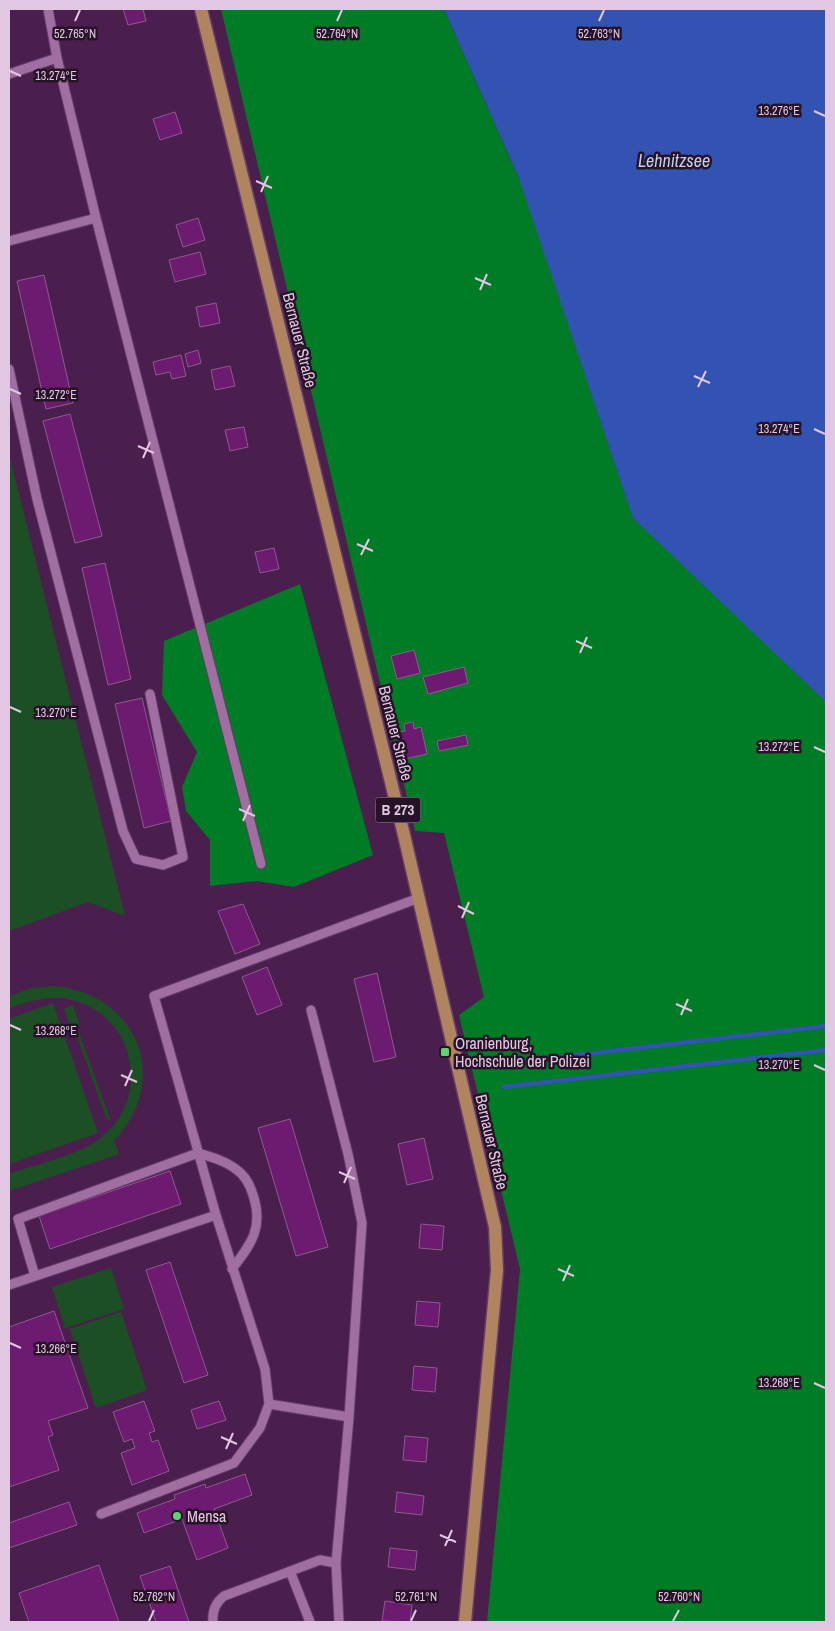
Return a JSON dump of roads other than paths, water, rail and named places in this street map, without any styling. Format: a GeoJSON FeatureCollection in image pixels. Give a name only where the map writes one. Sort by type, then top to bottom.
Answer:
{"type":"FeatureCollection","features":[{"type":"Feature","properties":{"kind":"main road","name":"Bernauer Straße"},"geometry":{"type":"LineString","coordinates":[[201,9],[419,898],[495,1227],[497,1270],[465,1622]]}},
{"type":"Feature","properties":{"kind":"lane"},"geometry":{"type":"LineString","coordinates":[[48,9],[57,58],[96,218],[261,864]]}},
{"type":"Feature","properties":{"kind":"lane"},"geometry":{"type":"LineString","coordinates":[[9,74],[57,58]]}},
{"type":"Feature","properties":{"kind":"lane"},"geometry":{"type":"LineString","coordinates":[[9,241],[96,218]]}},
{"type":"Feature","properties":{"kind":"lane"},"geometry":{"type":"LineString","coordinates":[[9,369],[37,499],[124,831],[136,859],[163,864],[183,857],[150,694]]}},
{"type":"Feature","properties":{"kind":"lane"},"geometry":{"type":"LineString","coordinates":[[101,1514],[234,1463],[260,1428],[269,1404],[265,1369],[232,1269],[154,996],[419,898]]}},
{"type":"Feature","properties":{"kind":"lane"},"geometry":{"type":"LineString","coordinates":[[311,1010],[348,1154],[362,1223],[349,1417],[336,1563],[339,1622]]}},
{"type":"Feature","properties":{"kind":"lane"},"geometry":{"type":"LineString","coordinates":[[34,1276],[18,1219],[198,1152],[237,1169],[249,1182],[258,1208],[257,1227],[248,1247],[232,1269]]}},
{"type":"Feature","properties":{"kind":"lane"},"geometry":{"type":"LineString","coordinates":[[9,1285],[216,1214]]}},
{"type":"Feature","properties":{"kind":"lane"},"geometry":{"type":"LineString","coordinates":[[269,1404],[349,1417]]}},
{"type":"Feature","properties":{"kind":"lane"},"geometry":{"type":"LineString","coordinates":[[213,1622],[212,1615],[215,1607],[224,1596],[320,1560],[336,1563]]}},
{"type":"Feature","properties":{"kind":"lane"},"geometry":{"type":"LineString","coordinates":[[290,1571],[310,1622]]}},
{"type":"Feature","properties":{"kind":"water","name":"Lehnitzsee"},"geometry":{"type":"Polygon","coordinates":[[[444,9],[826,9],[826,702],[633,518],[519,178],[444,9]]]}},
{"type":"Feature","properties":{"kind":"waterway"},"geometry":{"type":"LineString","coordinates":[[500,1064],[826,1026]]}},
{"type":"Feature","properties":{"kind":"waterway"},"geometry":{"type":"LineString","coordinates":[[504,1087],[826,1050]]}},
{"type":"Feature","properties":{"kind":"place","name":"Oranienburg, Hochschule der Polizei"},"geometry":{"type":"Point","coordinates":[445,1052]}},
{"type":"Feature","properties":{"kind":"place","name":"Mensa"},"geometry":{"type":"Point","coordinates":[177,1516]}}]}
